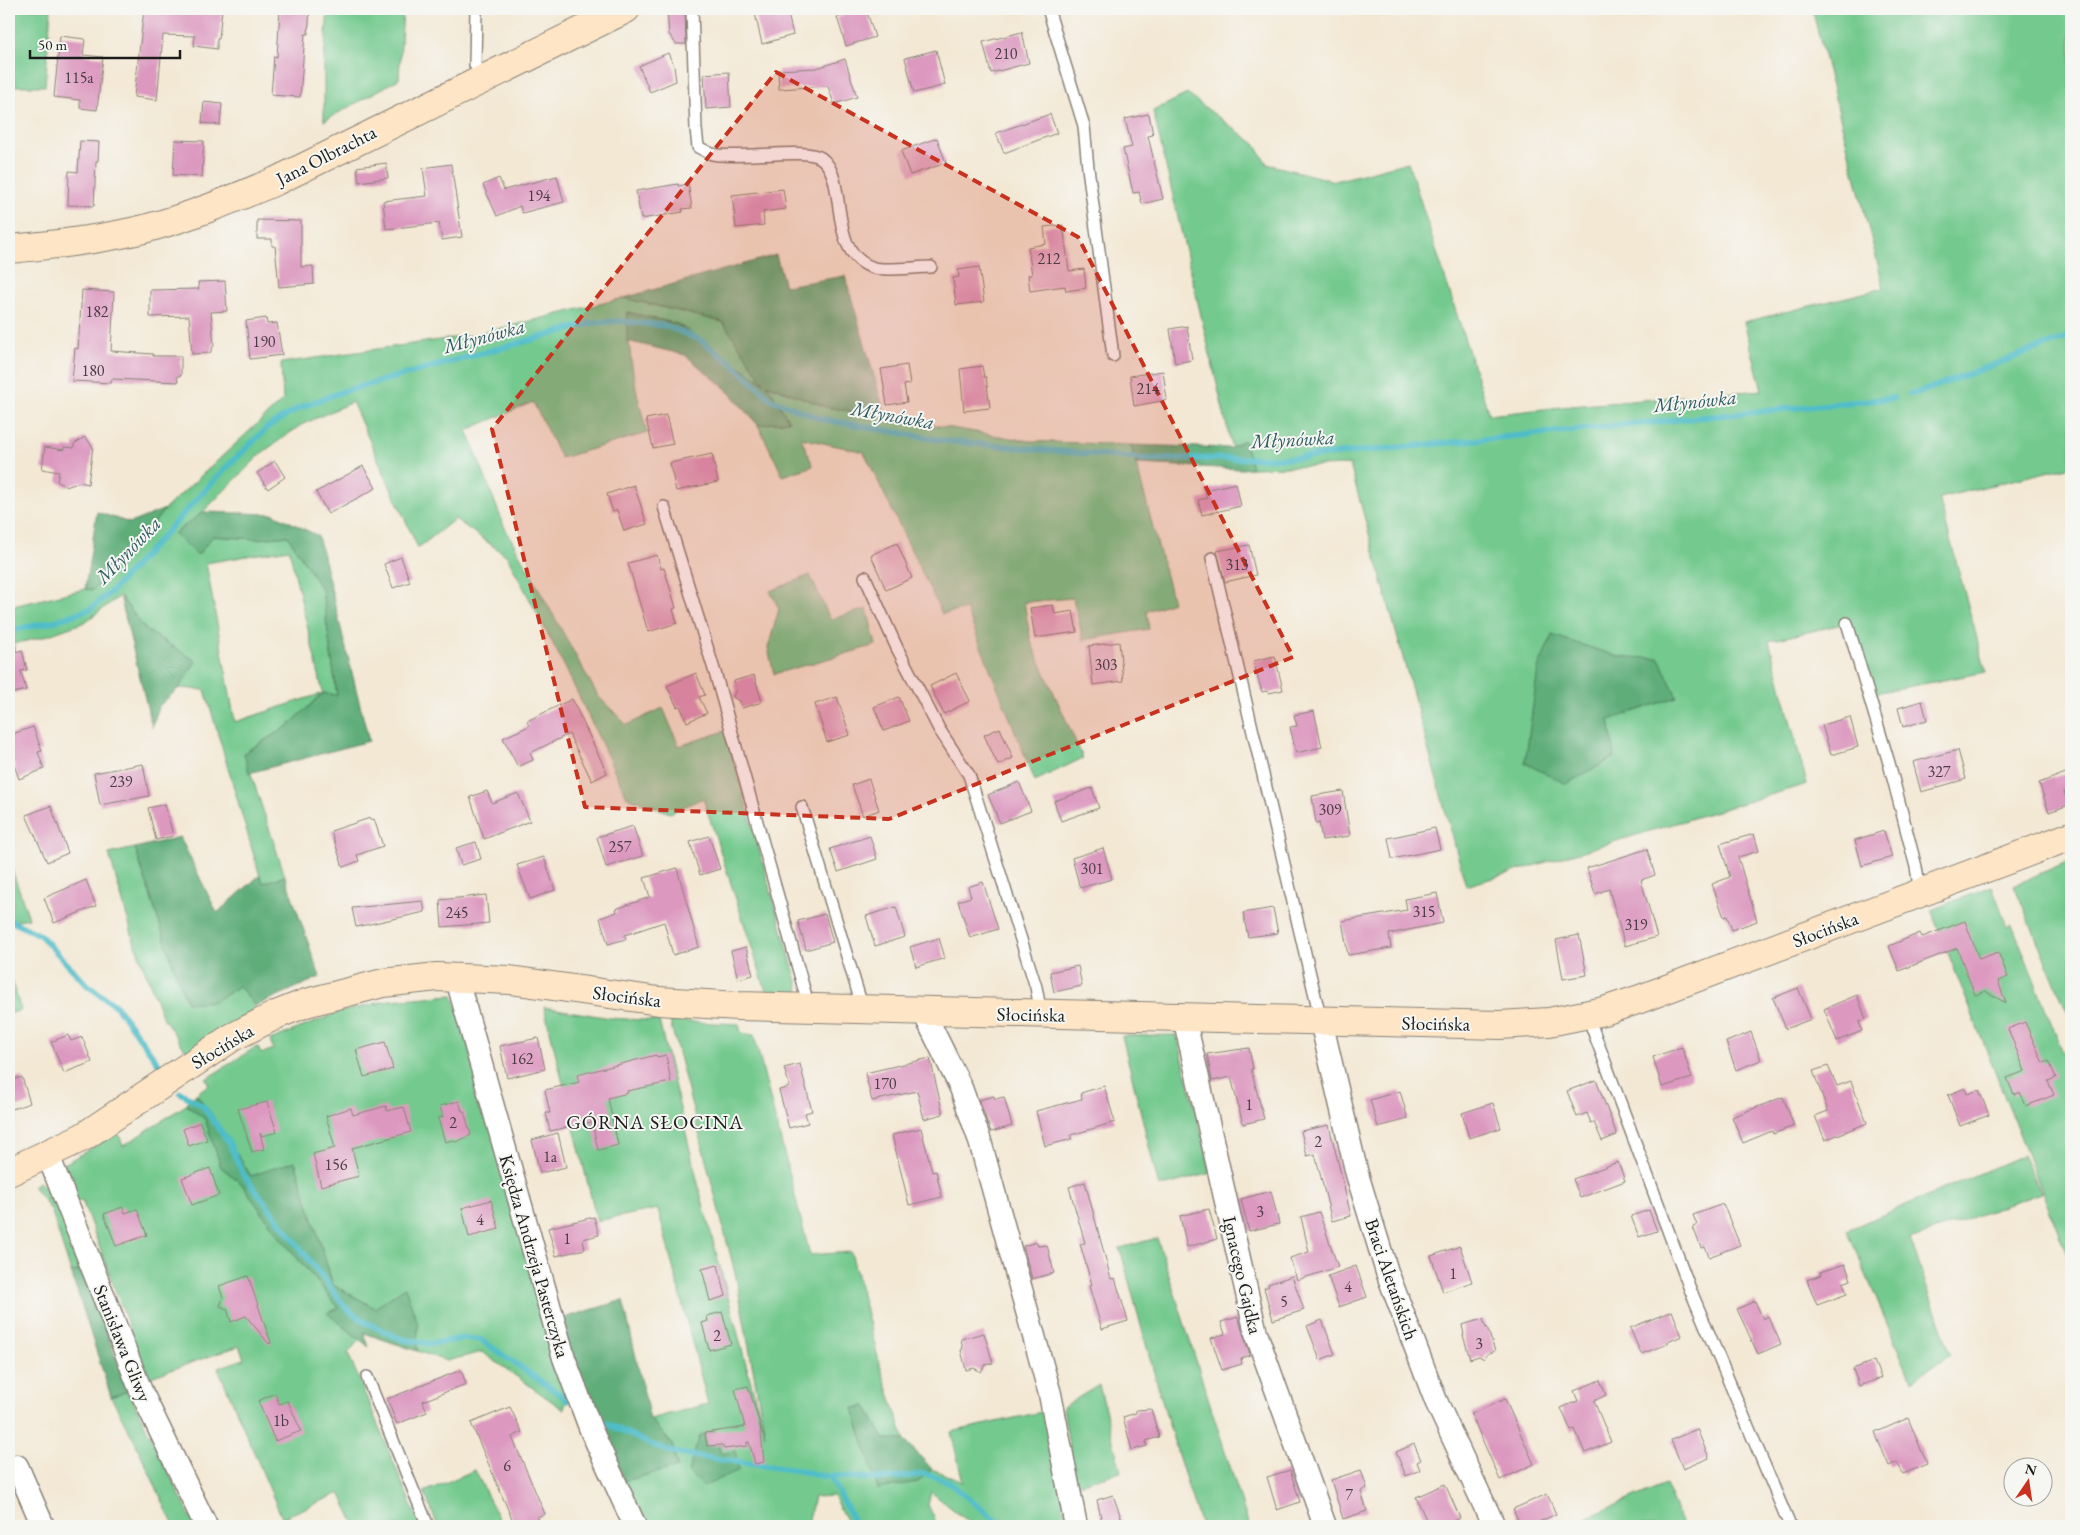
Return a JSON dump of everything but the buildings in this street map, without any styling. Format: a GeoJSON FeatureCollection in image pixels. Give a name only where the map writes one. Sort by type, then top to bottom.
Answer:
{"type":"FeatureCollection","features":[{"type":"Feature","properties":{"kind":"street","name":"Jana Olbrachta"},"geometry":{"type":"LineString","coordinates":[[9,249],[110,237],[198,212],[276,181],[626,9]]}},
{"type":"Feature","properties":{"kind":"street","name":"Słocińska"},"geometry":{"type":"LineString","coordinates":[[9,1172],[83,1137],[231,1038],[276,1015],[340,993],[383,983],[437,977],[458,977],[510,980],[659,1001],[863,1010],[1500,1025],[1549,1022],[1587,1014],[1640,999],[2071,836]]}},
{"type":"Feature","properties":{"kind":"street","name":"Księdza Andrzeja Pasterczyka"},"geometry":{"type":"LineString","coordinates":[[458,977],[494,1114],[564,1358],[591,1430],[635,1526]]}},
{"type":"Feature","properties":{"kind":"street"},"geometry":{"type":"LineString","coordinates":[[923,1011],[962,1088],[979,1138],[1050,1394],[1076,1526]]}},
{"type":"Feature","properties":{"kind":"street","name":"Ignacego Gajdka"},"geometry":{"type":"LineString","coordinates":[[1184,1018],[1256,1333],[1325,1526]]}},
{"type":"Feature","properties":{"kind":"street","name":"Braci Aletańskich"},"geometry":{"type":"LineString","coordinates":[[1321,1021],[1357,1174],[1387,1272],[1436,1401],[1494,1526]]}},
{"type":"Feature","properties":{"kind":"street","name":"Stanisława Gliwy"},"geometry":{"type":"LineString","coordinates":[[48,1155],[142,1391],[206,1526]]}},
{"type":"Feature","properties":{"kind":"street"},"geometry":{"type":"LineString","coordinates":[[17,1466],[43,1526]]}},
{"type":"Feature","properties":{"kind":"lane"},"geometry":{"type":"LineString","coordinates":[[476,9],[475,66],[482,80]]}},
{"type":"Feature","properties":{"kind":"lane"},"geometry":{"type":"LineString","coordinates":[[692,9],[698,146],[710,154],[808,154],[821,158],[832,172],[846,244],[860,261],[875,269],[931,267]]}},
{"type":"Feature","properties":{"kind":"lane"},"geometry":{"type":"LineString","coordinates":[[1048,9],[1084,126],[1113,356]]}},
{"type":"Feature","properties":{"kind":"lane"},"geometry":{"type":"LineString","coordinates":[[664,507],[716,676],[809,1008]]}},
{"type":"Feature","properties":{"kind":"lane"},"geometry":{"type":"LineString","coordinates":[[1212,558],[1321,1021]]}},
{"type":"Feature","properties":{"kind":"lane"},"geometry":{"type":"LineString","coordinates":[[865,577],[897,648],[939,729],[969,774],[1036,987],[1041,1014]]}},
{"type":"Feature","properties":{"kind":"lane"},"geometry":{"type":"LineString","coordinates":[[1847,622],[1909,838],[1920,893]]}},
{"type":"Feature","properties":{"kind":"lane"},"geometry":{"type":"LineString","coordinates":[[802,807],[863,1010]]}},
{"type":"Feature","properties":{"kind":"lane"},"geometry":{"type":"LineString","coordinates":[[1587,1014],[1690,1289],[1790,1526]]}},
{"type":"Feature","properties":{"kind":"lane"},"geometry":{"type":"LineString","coordinates":[[367,1377],[428,1526]]}},
{"type":"Feature","properties":{"kind":"highlighted area"},"geometry":{"type":"Polygon","coordinates":[[[776,72],[1078,237],[1293,657],[889,819],[585,807],[492,429],[776,72]]]}},
{"type":"Feature","properties":{"kind":"green space"},"geometry":{"type":"Polygon","coordinates":[[[10,9],[51,9],[45,86],[9,86],[10,9]]]}},
{"type":"Feature","properties":{"kind":"green space"},"geometry":{"type":"Polygon","coordinates":[[[328,9],[403,9],[399,79],[324,121],[324,61],[328,9]]]}},
{"type":"Feature","properties":{"kind":"green space"},"geometry":{"type":"Polygon","coordinates":[[[1812,9],[2071,9],[2071,466],[1939,498],[1986,672],[1875,693],[1847,623],[1769,641],[1807,784],[1466,886],[1350,465],[1252,468],[1244,441],[1232,448],[1153,111],[1187,94],[1255,144],[1267,164],[1335,181],[1408,162],[1489,415],[1762,390],[1744,322],[1884,288],[1812,9]],[[1552,636],[1608,720],[1659,659],[1619,657],[1552,636]]]}},
{"type":"Feature","properties":{"kind":"green space"},"geometry":{"type":"Polygon","coordinates":[[[776,255],[785,286],[845,276],[886,417],[826,407],[767,384],[789,421],[758,425],[725,388],[685,355],[627,341],[627,312],[677,324],[764,383],[723,322],[624,298],[776,255]]]}},
{"type":"Feature","properties":{"kind":"green space"},"geometry":{"type":"Polygon","coordinates":[[[624,298],[723,322],[766,384],[677,324],[627,312],[633,373],[647,433],[561,458],[533,402],[467,430],[504,526],[598,696],[627,725],[663,708],[679,746],[725,731],[798,985],[799,996],[768,997],[703,798],[670,813],[627,797],[564,665],[507,556],[455,519],[418,548],[352,402],[301,425],[263,452],[203,512],[174,534],[257,539],[288,536],[322,590],[337,696],[323,693],[288,726],[244,753],[285,876],[262,883],[205,690],[179,688],[196,661],[146,630],[120,596],[85,622],[43,637],[9,645],[9,607],[85,589],[93,590],[117,568],[165,509],[283,400],[281,363],[474,335],[624,298]],[[289,549],[206,563],[235,722],[323,693],[289,549]]]}},
{"type":"Feature","properties":{"kind":"green space"},"geometry":{"type":"Polygon","coordinates":[[[766,384],[826,407],[1029,441],[1131,445],[1173,602],[1147,611],[1149,629],[1083,640],[1073,598],[1024,602],[1031,642],[1083,758],[1035,781],[966,609],[942,614],[864,452],[801,438],[813,466],[783,476],[758,425],[789,421],[766,384]]]}},
{"type":"Feature","properties":{"kind":"green space"},"geometry":{"type":"Polygon","coordinates":[[[1244,440],[1252,468],[1136,464],[1131,445],[1231,448],[1244,440]]]}},
{"type":"Feature","properties":{"kind":"green space"},"geometry":{"type":"Polygon","coordinates":[[[165,509],[117,568],[93,590],[85,589],[97,512],[130,523],[165,509]]]}},
{"type":"Feature","properties":{"kind":"green space"},"geometry":{"type":"Polygon","coordinates":[[[203,512],[274,514],[318,536],[369,741],[249,773],[244,753],[288,726],[323,693],[337,695],[322,590],[288,536],[257,539],[213,536],[198,555],[174,534],[203,512]]]}},
{"type":"Feature","properties":{"kind":"green space"},"geometry":{"type":"Polygon","coordinates":[[[810,575],[830,619],[867,609],[876,645],[774,674],[768,648],[779,609],[770,591],[810,575]]]}},
{"type":"Feature","properties":{"kind":"green space"},"geometry":{"type":"Polygon","coordinates":[[[120,596],[146,630],[196,661],[179,688],[159,706],[152,727],[120,596]]]}},
{"type":"Feature","properties":{"kind":"green space"},"geometry":{"type":"Polygon","coordinates":[[[1552,635],[1619,657],[1659,658],[1677,697],[1609,720],[1615,757],[1566,784],[1525,763],[1538,669],[1552,635]]]}},
{"type":"Feature","properties":{"kind":"green space"},"geometry":{"type":"Polygon","coordinates":[[[180,837],[217,913],[260,875],[263,883],[285,876],[320,977],[255,1006],[239,986],[214,1002],[187,1002],[135,848],[180,837]]]}},
{"type":"Feature","properties":{"kind":"green space"},"geometry":{"type":"Polygon","coordinates":[[[135,848],[177,977],[214,1002],[239,986],[255,1006],[247,1015],[188,1054],[162,1016],[134,941],[109,854],[135,848]]]}},
{"type":"Feature","properties":{"kind":"green space"},"geometry":{"type":"Polygon","coordinates":[[[2071,860],[2071,1021],[2014,885],[2071,860]]]}},
{"type":"Feature","properties":{"kind":"green space"},"geometry":{"type":"Polygon","coordinates":[[[9,861],[29,918],[9,922],[9,861]]]}},
{"type":"Feature","properties":{"kind":"green space"},"geometry":{"type":"Polygon","coordinates":[[[1992,886],[2007,926],[2012,924],[2071,1073],[2071,1265],[1931,910],[1992,886]]]}},
{"type":"Feature","properties":{"kind":"green space"},"geometry":{"type":"Polygon","coordinates":[[[9,971],[21,1010],[9,1014],[9,971]]]}},
{"type":"Feature","properties":{"kind":"green space"},"geometry":{"type":"Polygon","coordinates":[[[453,995],[568,1387],[564,1410],[482,1352],[447,1361],[417,1351],[418,1324],[375,1308],[333,1285],[295,1162],[251,1176],[211,1113],[196,1094],[209,1084],[206,1079],[254,1048],[258,1047],[261,1054],[273,1049],[270,1040],[340,1012],[390,1000],[453,995]]]}},
{"type":"Feature","properties":{"kind":"green space"},"geometry":{"type":"Polygon","coordinates":[[[544,1007],[610,1018],[659,1021],[702,1200],[765,1435],[736,1277],[670,1021],[739,1024],[741,1033],[754,1035],[810,1255],[851,1252],[881,1369],[905,1440],[884,1439],[866,1406],[853,1408],[918,1482],[932,1469],[963,1482],[951,1432],[1046,1411],[1068,1526],[974,1526],[931,1492],[928,1505],[938,1526],[849,1526],[833,1496],[814,1497],[809,1519],[812,1526],[645,1526],[624,1481],[677,1467],[672,1444],[650,1419],[708,1404],[658,1209],[597,1221],[544,1007]]]}},
{"type":"Feature","properties":{"kind":"green space"},"geometry":{"type":"Polygon","coordinates":[[[1177,1035],[1211,1173],[1159,1187],[1122,1036],[1177,1035]]]}},
{"type":"Feature","properties":{"kind":"green space"},"geometry":{"type":"Polygon","coordinates":[[[196,1094],[211,1113],[251,1176],[295,1161],[333,1285],[375,1308],[405,1287],[418,1324],[417,1351],[364,1333],[369,1347],[327,1313],[339,1308],[278,1235],[241,1183],[221,1167],[205,1119],[186,1105],[196,1094]]]}},
{"type":"Feature","properties":{"kind":"green space"},"geometry":{"type":"Polygon","coordinates":[[[186,1105],[205,1119],[221,1167],[241,1183],[278,1235],[339,1308],[328,1313],[360,1339],[348,1353],[420,1526],[356,1526],[340,1493],[282,1518],[218,1368],[244,1359],[239,1346],[148,1378],[82,1200],[76,1202],[61,1166],[118,1132],[123,1146],[186,1105]]]}},
{"type":"Feature","properties":{"kind":"green space"},"geometry":{"type":"Polygon","coordinates":[[[2023,1155],[2041,1193],[1910,1239],[1951,1355],[1911,1380],[1847,1230],[2023,1155]]]}},
{"type":"Feature","properties":{"kind":"green space"},"geometry":{"type":"Polygon","coordinates":[[[39,1182],[57,1197],[84,1270],[71,1272],[51,1210],[33,1186],[39,1182]]]}},
{"type":"Feature","properties":{"kind":"green space"},"geometry":{"type":"Polygon","coordinates":[[[1157,1238],[1249,1526],[1201,1526],[1190,1492],[1158,1388],[1120,1248],[1157,1238]]]}},
{"type":"Feature","properties":{"kind":"green space"},"geometry":{"type":"Polygon","coordinates":[[[84,1270],[128,1391],[111,1397],[71,1272],[84,1270]]]}},
{"type":"Feature","properties":{"kind":"green space"},"geometry":{"type":"Polygon","coordinates":[[[623,1300],[650,1419],[672,1444],[677,1467],[624,1481],[558,1320],[623,1300]]]}},
{"type":"Feature","properties":{"kind":"green space"},"geometry":{"type":"Polygon","coordinates":[[[1099,1385],[1121,1472],[1075,1485],[1063,1407],[1099,1385]]]}},
{"type":"Feature","properties":{"kind":"green space"},"geometry":{"type":"Polygon","coordinates":[[[128,1391],[195,1526],[174,1526],[136,1444],[111,1397],[128,1391]]]}},
{"type":"Feature","properties":{"kind":"green space"},"geometry":{"type":"Polygon","coordinates":[[[866,1406],[884,1439],[905,1440],[932,1469],[918,1482],[878,1489],[853,1408],[866,1406]]]}},
{"type":"Feature","properties":{"kind":"green space"},"geometry":{"type":"Polygon","coordinates":[[[715,1430],[721,1454],[735,1451],[739,1470],[703,1487],[688,1472],[700,1435],[715,1430]]]}},
{"type":"Feature","properties":{"kind":"green space"},"geometry":{"type":"Polygon","coordinates":[[[475,1470],[502,1526],[438,1526],[424,1492],[475,1470]]]}},
{"type":"Feature","properties":{"kind":"green space"},"geometry":{"type":"Polygon","coordinates":[[[1665,1484],[1683,1526],[1587,1526],[1584,1519],[1665,1484]]]}},
{"type":"Feature","properties":{"kind":"waterway","name":"Młynówka"},"geometry":{"type":"LineString","coordinates":[[9,631],[55,621],[90,609],[113,590],[222,472],[268,427],[299,408],[341,392],[592,323],[620,321],[666,326],[700,340],[733,364],[771,399],[821,419],[946,441],[1144,459],[1295,458],[1894,398]]}},
{"type":"Feature","properties":{"kind":"waterway","name":"Młynówka"},"geometry":{"type":"LineString","coordinates":[[1910,394],[1923,391],[2071,336]]}},
{"type":"Feature","properties":{"kind":"waterway"},"geometry":{"type":"LineString","coordinates":[[9,920],[40,935],[87,985],[117,1007],[161,1067]]}},
{"type":"Feature","properties":{"kind":"waterway"},"geometry":{"type":"LineString","coordinates":[[181,1093],[203,1106],[229,1143],[243,1174],[346,1308],[365,1322],[401,1339],[431,1344],[465,1338],[481,1340],[568,1400]]}},
{"type":"Feature","properties":{"kind":"waterway"},"geometry":{"type":"LineString","coordinates":[[595,1418],[650,1444],[675,1453],[830,1476],[856,1526]]}},
{"type":"Feature","properties":{"kind":"waterway"},"geometry":{"type":"LineString","coordinates":[[830,1476],[882,1479],[925,1474],[947,1481],[1003,1526]]}},
{"type":"Feature","properties":{"kind":"district","name":"GÓRNA SŁOCINA"},"geometry":{"type":"Point","coordinates":[655,1122]}}]}
